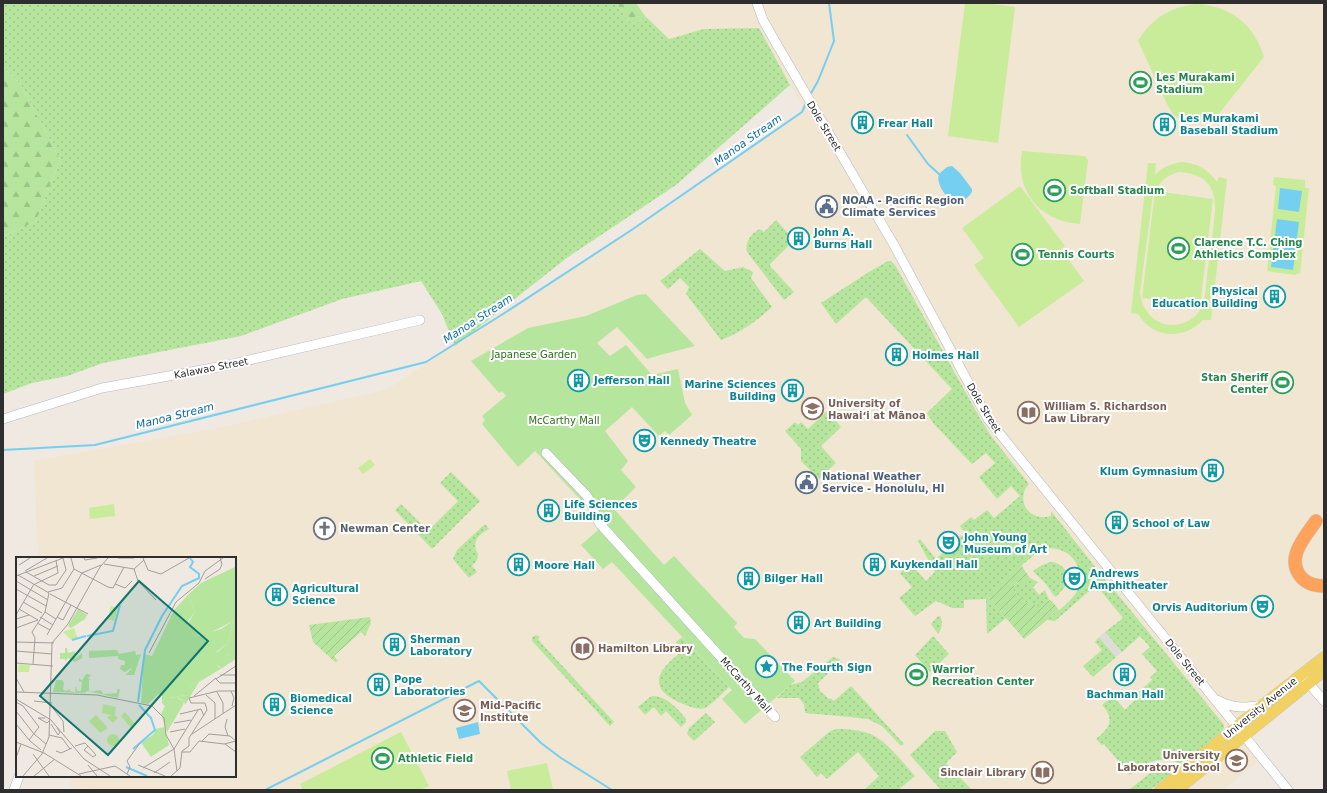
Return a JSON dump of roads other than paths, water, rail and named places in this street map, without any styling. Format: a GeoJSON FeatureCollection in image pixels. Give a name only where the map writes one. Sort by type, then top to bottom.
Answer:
{"type":"FeatureCollection","features":[{"type":"Feature","properties":{"kind":"highway"},"geometry":{"type":"LineString","coordinates":[[1316,521],[1298,548],[1295,562],[1297,571],[1303,579],[1311,584],[1324,586]]}},
{"type":"Feature","properties":{"kind":"main road","name":"University Avenue"},"geometry":{"type":"LineString","coordinates":[[1177,790],[1244,736],[1305,679],[1324,657]]}},
{"type":"Feature","properties":{"kind":"main road","name":"University Avenue"},"geometry":{"type":"LineString","coordinates":[[1160,790],[1264,704],[1305,679],[1324,671]]}},
{"type":"Feature","properties":{"kind":"street","name":"Dole Street"},"geometry":{"type":"LineString","coordinates":[[757,3],[763,20],[793,74],[894,245],[988,419],[1288,790]]}},
{"type":"Feature","properties":{"kind":"street","name":"Kalawao Street"},"geometry":{"type":"LineString","coordinates":[[3,419],[102,388],[224,366],[420,320]]}},
{"type":"Feature","properties":{"kind":"street","name":"McCarthy Mall"},"geometry":{"type":"LineString","coordinates":[[546,452],[587,496],[600,524],[775,717]]}},
{"type":"Feature","properties":{"kind":"street"},"geometry":{"type":"LineString","coordinates":[[1305,679],[1324,701]]}},
{"type":"Feature","properties":{"kind":"street"},"geometry":{"type":"LineString","coordinates":[[1214,698],[1226,704],[1243,708],[1264,704]]}},
{"type":"Feature","properties":{"kind":"street"},"geometry":{"type":"LineString","coordinates":[[14,790],[19,777]]}},
{"type":"Feature","properties":{"kind":"water"},"geometry":{"type":"Polygon","coordinates":[[[952,166],[960,173],[972,189],[972,192],[966,199],[958,202],[953,201],[945,194],[939,184],[938,179],[939,174],[947,167],[952,166]]]}},
{"type":"Feature","properties":{"kind":"water"},"geometry":{"type":"Polygon","coordinates":[[[1280,188],[1302,191],[1299,212],[1278,209],[1280,188]]]}},
{"type":"Feature","properties":{"kind":"water"},"geometry":{"type":"Polygon","coordinates":[[[1277,219],[1299,222],[1293,270],[1271,267],[1277,219]]]}},
{"type":"Feature","properties":{"kind":"water"},"geometry":{"type":"Polygon","coordinates":[[[478,722],[480,734],[459,739],[456,728],[478,722]]]}},
{"type":"Feature","properties":{"kind":"waterway","name":"Manoa Stream"},"geometry":{"type":"LineString","coordinates":[[810,95],[818,81],[834,41],[829,3]]}},
{"type":"Feature","properties":{"kind":"waterway","name":"Manoa Stream"},"geometry":{"type":"LineString","coordinates":[[3,450],[95,445],[426,362],[503,314],[633,229],[802,112],[807,101]]}},
{"type":"Feature","properties":{"kind":"waterway"},"geometry":{"type":"LineString","coordinates":[[907,135],[928,164],[939,174]]}},
{"type":"Feature","properties":{"kind":"waterway"},"geometry":{"type":"LineString","coordinates":[[267,789],[479,681],[541,743],[561,758],[612,790]]}},
{"type":"Feature","properties":{"kind":"place","name":"Les Murakami Stadium"},"geometry":{"type":"Point","coordinates":[1141,83]}},
{"type":"Feature","properties":{"kind":"place","name":"Frear Hall"},"geometry":{"type":"Point","coordinates":[863,123]}},
{"type":"Feature","properties":{"kind":"place","name":"Les Murakami Baseball Stadium"},"geometry":{"type":"Point","coordinates":[1164,124]}},
{"type":"Feature","properties":{"kind":"place","name":"Softball Stadium"},"geometry":{"type":"Point","coordinates":[1055,190]}},
{"type":"Feature","properties":{"kind":"place","name":"NOAA - Pacific Region Climate Services"},"geometry":{"type":"Point","coordinates":[827,206]}},
{"type":"Feature","properties":{"kind":"place","name":"John A. Burns Hall"},"geometry":{"type":"Point","coordinates":[799,238]}},
{"type":"Feature","properties":{"kind":"place","name":"Clarence T.C. Ching Athletics Complex"},"geometry":{"type":"Point","coordinates":[1178,248]}},
{"type":"Feature","properties":{"kind":"place","name":"Tennis Courts"},"geometry":{"type":"Point","coordinates":[1022,254]}},
{"type":"Feature","properties":{"kind":"place","name":"Physical Education Building"},"geometry":{"type":"Point","coordinates":[1274,297]}},
{"type":"Feature","properties":{"kind":"place","name":"Holmes Hall"},"geometry":{"type":"Point","coordinates":[896,355]}},
{"type":"Feature","properties":{"kind":"place","name":"Jefferson Hall"},"geometry":{"type":"Point","coordinates":[579,380]}},
{"type":"Feature","properties":{"kind":"place","name":"Stan Sheriff Center"},"geometry":{"type":"Point","coordinates":[1283,383]}},
{"type":"Feature","properties":{"kind":"place","name":"Marine Sciences Building"},"geometry":{"type":"Point","coordinates":[792,390]}},
{"type":"Feature","properties":{"kind":"place","name":"University of Hawaiʻi at Mānoa"},"geometry":{"type":"Point","coordinates":[813,409]}},
{"type":"Feature","properties":{"kind":"place","name":"William S. Richardson Law Library"},"geometry":{"type":"Point","coordinates":[1028,412]}},
{"type":"Feature","properties":{"kind":"place","name":"Kennedy Theatre"},"geometry":{"type":"Point","coordinates":[644,441]}},
{"type":"Feature","properties":{"kind":"place","name":"Klum Gymnasium"},"geometry":{"type":"Point","coordinates":[1213,471]}},
{"type":"Feature","properties":{"kind":"place","name":"National Weather Service - Honolulu, HI"},"geometry":{"type":"Point","coordinates":[806,482]}},
{"type":"Feature","properties":{"kind":"place","name":"Life Sciences Building"},"geometry":{"type":"Point","coordinates":[548,510]}},
{"type":"Feature","properties":{"kind":"place","name":"School of Law"},"geometry":{"type":"Point","coordinates":[1117,523]}},
{"type":"Feature","properties":{"kind":"place","name":"Newman Center"},"geometry":{"type":"Point","coordinates":[325,528]}},
{"type":"Feature","properties":{"kind":"place","name":"John Young Museum of Art"},"geometry":{"type":"Point","coordinates":[949,543]}},
{"type":"Feature","properties":{"kind":"place","name":"Kuykendall Hall"},"geometry":{"type":"Point","coordinates":[874,564]}},
{"type":"Feature","properties":{"kind":"place","name":"Moore Hall"},"geometry":{"type":"Point","coordinates":[518,565]}},
{"type":"Feature","properties":{"kind":"place","name":"Bilger Hall"},"geometry":{"type":"Point","coordinates":[749,578]}},
{"type":"Feature","properties":{"kind":"place","name":"Andrews Amphitheater"},"geometry":{"type":"Point","coordinates":[1074,579]}},
{"type":"Feature","properties":{"kind":"place","name":"Agricultural Science"},"geometry":{"type":"Point","coordinates":[277,594]}},
{"type":"Feature","properties":{"kind":"place","name":"Orvis Auditorium"},"geometry":{"type":"Point","coordinates":[1263,607]}},
{"type":"Feature","properties":{"kind":"place","name":"Art Building"},"geometry":{"type":"Point","coordinates":[799,623]}},
{"type":"Feature","properties":{"kind":"place","name":"Sherman Laboratory"},"geometry":{"type":"Point","coordinates":[395,645]}},
{"type":"Feature","properties":{"kind":"place","name":"Hamilton Library"},"geometry":{"type":"Point","coordinates":[582,648]}},
{"type":"Feature","properties":{"kind":"place","name":"The Fourth Sign"},"geometry":{"type":"Point","coordinates":[767,667]}},
{"type":"Feature","properties":{"kind":"place","name":"Bachman Hall"},"geometry":{"type":"Point","coordinates":[1125,674]}},
{"type":"Feature","properties":{"kind":"place","name":"Warrior Recreation Center"},"geometry":{"type":"Point","coordinates":[917,675]}},
{"type":"Feature","properties":{"kind":"place","name":"Pope Laboratories"},"geometry":{"type":"Point","coordinates":[379,685]}},
{"type":"Feature","properties":{"kind":"place","name":"Biomedical Science"},"geometry":{"type":"Point","coordinates":[274,704]}},
{"type":"Feature","properties":{"kind":"place","name":"Mid-Pacific Institute"},"geometry":{"type":"Point","coordinates":[464,711]}},
{"type":"Feature","properties":{"kind":"place","name":"Athletic Field"},"geometry":{"type":"Point","coordinates":[383,758]}},
{"type":"Feature","properties":{"kind":"place","name":"University Laboratory School"},"geometry":{"type":"Point","coordinates":[1236,761]}},
{"type":"Feature","properties":{"kind":"place","name":"Sinclair Library"},"geometry":{"type":"Point","coordinates":[1042,772]}},
{"type":"Feature","properties":{"kind":"park label","name":"Japanese Garden"},"geometry":{"type":"Point","coordinates":[534,354]}}]}
